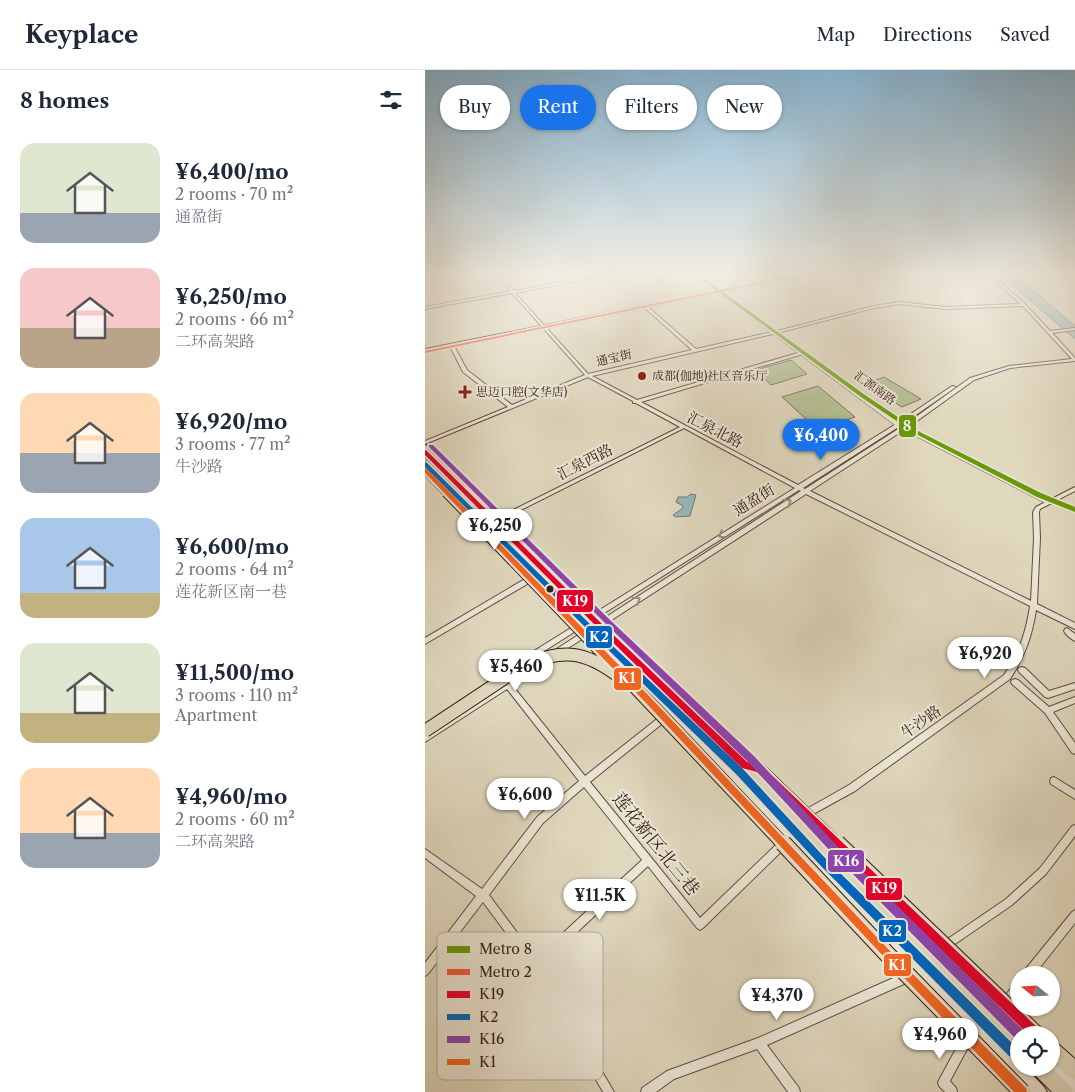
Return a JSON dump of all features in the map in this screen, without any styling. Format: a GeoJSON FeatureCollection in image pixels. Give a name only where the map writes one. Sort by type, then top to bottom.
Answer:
{"type":"FeatureCollection","features":[{"type":"Feature","properties":{"kind":"main road"},"geometry":{"type":"LineString","coordinates":[[425,351],[565,321]]}},
{"type":"Feature","properties":{"kind":"main road"},"geometry":{"type":"LineString","coordinates":[[425,345],[569,321]]}},
{"type":"Feature","properties":{"kind":"main road"},"geometry":{"type":"LineString","coordinates":[[425,445],[463,481],[535,576],[792,822],[1010,1026]]}},
{"type":"Feature","properties":{"kind":"main road"},"geometry":{"type":"LineString","coordinates":[[425,452],[601,628],[745,765],[829,856],[1010,1037]]}},
{"type":"Feature","properties":{"kind":"main road"},"geometry":{"type":"LineString","coordinates":[[425,463],[493,522],[670,714],[1039,1092]]}},
{"type":"Feature","properties":{"kind":"main road"},"geometry":{"type":"LineString","coordinates":[[425,470],[649,701],[887,954],[1022,1092]]}},
{"type":"Feature","properties":{"kind":"main road"},"geometry":{"type":"LineString","coordinates":[[425,475],[462,513],[493,522]]}},
{"type":"Feature","properties":{"kind":"main road"},"geometry":{"type":"LineString","coordinates":[[425,731],[526,664],[541,657],[563,653],[575,654],[599,661],[649,701]]}},
{"type":"Feature","properties":{"kind":"main road"},"geometry":{"type":"LineString","coordinates":[[745,765],[759,769],[1028,1026]]}},
{"type":"Feature","properties":{"kind":"main road"},"geometry":{"type":"LineString","coordinates":[[1060,1058],[1075,1072]]}},
{"type":"Feature","properties":{"kind":"main road"},"geometry":{"type":"LineString","coordinates":[[993,1062],[1017,1092]]}},
{"type":"Feature","properties":{"kind":"main road"},"geometry":{"type":"LineString","coordinates":[[1060,1074],[1075,1088]]}},
{"type":"Feature","properties":{"kind":"main road"},"geometry":{"type":"LineString","coordinates":[[1048,1076],[1064,1092]]}},
{"type":"Feature","properties":{"kind":"street","name":"汇泉北路"},"geometry":{"type":"LineString","coordinates":[[539,321],[587,376],[805,491],[1075,626]]}},
{"type":"Feature","properties":{"kind":"street"},"geometry":{"type":"LineString","coordinates":[[662,321],[695,350]]}},
{"type":"Feature","properties":{"kind":"street","name":"汇源南路"},"geometry":{"type":"LineString","coordinates":[[761,321],[903,425]]}},
{"type":"Feature","properties":{"kind":"street","name":"通宝街"},"geometry":{"type":"LineString","coordinates":[[425,445],[587,376],[823,321]]}},
{"type":"Feature","properties":{"kind":"street"},"geometry":{"type":"LineString","coordinates":[[1039,321],[1057,344],[1074,359]]}},
{"type":"Feature","properties":{"kind":"street"},"geometry":{"type":"LineString","coordinates":[[1049,332],[1072,330]]}},
{"type":"Feature","properties":{"kind":"street","name":"汇源南路"},"geometry":{"type":"LineString","coordinates":[[777,332],[802,353],[903,425],[1051,500]]}},
{"type":"Feature","properties":{"kind":"street"},"geometry":{"type":"LineString","coordinates":[[452,346],[465,371],[511,408]]}},
{"type":"Feature","properties":{"kind":"street"},"geometry":{"type":"LineString","coordinates":[[635,402],[802,353]]}},
{"type":"Feature","properties":{"kind":"street","name":"通盈街"},"geometry":{"type":"LineString","coordinates":[[589,626],[805,491],[972,379],[1009,367],[1074,359]]}},
{"type":"Feature","properties":{"kind":"street","name":"通盈街"},"geometry":{"type":"LineString","coordinates":[[589,626],[798,487],[903,425]]}},
{"type":"Feature","properties":{"kind":"street","name":"汇泉西路"},"geometry":{"type":"LineString","coordinates":[[493,522],[683,427]]}},
{"type":"Feature","properties":{"kind":"street","name":"牛沙路"},"geometry":{"type":"LineString","coordinates":[[792,822],[851,788],[1007,677],[1016,666],[1031,629],[1035,606],[1036,512],[1038,508],[1051,500],[1075,488]]}},
{"type":"Feature","properties":{"kind":"street"},"geometry":{"type":"LineString","coordinates":[[425,641],[535,576]]}},
{"type":"Feature","properties":{"kind":"street"},"geometry":{"type":"LineString","coordinates":[[425,738],[507,684],[589,626]]}},
{"type":"Feature","properties":{"kind":"street"},"geometry":{"type":"LineString","coordinates":[[425,724],[589,626]]}},
{"type":"Feature","properties":{"kind":"street"},"geometry":{"type":"LineString","coordinates":[[1067,631],[1075,638]]}},
{"type":"Feature","properties":{"kind":"street"},"geometry":{"type":"LineString","coordinates":[[1022,670],[1048,695],[1075,686]]}},
{"type":"Feature","properties":{"kind":"street"},"geometry":{"type":"LineString","coordinates":[[1015,682],[1048,711],[1075,750]]}},
{"type":"Feature","properties":{"kind":"street","name":"莲花新区北三巷"},"geometry":{"type":"LineString","coordinates":[[507,684],[700,926],[790,837]]}},
{"type":"Feature","properties":{"kind":"street"},"geometry":{"type":"LineString","coordinates":[[1048,711],[1075,700]]}},
{"type":"Feature","properties":{"kind":"street"},"geometry":{"type":"LineString","coordinates":[[454,932],[540,820],[585,781],[670,714]]}},
{"type":"Feature","properties":{"kind":"street"},"geometry":{"type":"LineString","coordinates":[[1054,781],[1075,795]]}},
{"type":"Feature","properties":{"kind":"street"},"geometry":{"type":"LineString","coordinates":[[933,954],[1009,902],[1043,872],[1075,829]]}},
{"type":"Feature","properties":{"kind":"street"},"geometry":{"type":"LineString","coordinates":[[425,853],[483,894],[511,932]]}},
{"type":"Feature","properties":{"kind":"street"},"geometry":{"type":"LineString","coordinates":[[571,932],[648,860]]}},
{"type":"Feature","properties":{"kind":"street"},"geometry":{"type":"LineString","coordinates":[[1035,966],[1075,915]]}},
{"type":"Feature","properties":{"kind":"street"},"geometry":{"type":"LineString","coordinates":[[425,971],[437,955]]}},
{"type":"Feature","properties":{"kind":"street"},"geometry":{"type":"LineString","coordinates":[[646,1092],[671,1075],[759,1043],[921,971]]}},
{"type":"Feature","properties":{"kind":"street"},"geometry":{"type":"LineString","coordinates":[[998,1014],[1010,999]]}},
{"type":"Feature","properties":{"kind":"street"},"geometry":{"type":"LineString","coordinates":[[952,1092],[943,1082],[975,1026]]}},
{"type":"Feature","properties":{"kind":"street"},"geometry":{"type":"LineString","coordinates":[[759,1043],[795,1092]]}},
{"type":"Feature","properties":{"kind":"street"},"geometry":{"type":"LineString","coordinates":[[602,1080],[609,1092]]}},
{"type":"Feature","properties":{"kind":"green space"},"geometry":{"type":"Polygon","coordinates":[[[791,360],[807,374],[771,385],[756,370],[791,360]]]}},
{"type":"Feature","properties":{"kind":"green space"},"geometry":{"type":"Polygon","coordinates":[[[884,377],[921,399],[902,407],[866,384],[884,377]]]}},
{"type":"Feature","properties":{"kind":"green space"},"geometry":{"type":"Polygon","coordinates":[[[818,386],[855,417],[818,430],[782,397],[818,386]]]}},
{"type":"Feature","properties":{"kind":"water"},"geometry":{"type":"Polygon","coordinates":[[[1054,321],[1069,321],[1075,326],[1075,339],[1054,321]]]}},
{"type":"Feature","properties":{"kind":"water"},"geometry":{"type":"Polygon","coordinates":[[[691,494],[696,495],[690,516],[675,517],[673,515],[683,508],[683,506],[676,502],[678,497],[687,497],[691,494]]]}},
{"type":"Feature","properties":{"kind":"metro line","name":"2"},"geometry":{"type":"LineString","coordinates":[[425,352],[578,321]]}},
{"type":"Feature","properties":{"kind":"metro line","name":"8"},"geometry":{"type":"LineString","coordinates":[[760,321],[863,396],[918,433],[1039,495],[1075,510]]}},
{"type":"Feature","properties":{"kind":"transit line","name":"K16"},"geometry":{"type":"LineString","coordinates":[[431,446],[608,622],[751,759],[835,850],[1011,1026]]}},
{"type":"Feature","properties":{"kind":"transit line","name":"K19"},"geometry":{"type":"LineString","coordinates":[[425,452],[602,628],[745,765],[759,769],[1028,1026]]}},
{"type":"Feature","properties":{"kind":"transit line","name":"K2"},"geometry":{"type":"LineString","coordinates":[[425,464],[596,634],[739,771],[823,862],[1010,1049]]}},
{"type":"Feature","properties":{"kind":"transit line","name":"K1"},"geometry":{"type":"LineString","coordinates":[[425,470],[649,701],[887,954],[1022,1092]]}},
{"type":"Feature","properties":{"kind":"place","name":"成都(伽地)社区音乐厅"},"geometry":{"type":"Point","coordinates":[642,376]}},
{"type":"Feature","properties":{"kind":"place","name":"思迈口腔(文华店)"},"geometry":{"type":"Point","coordinates":[465,392]}}]}
